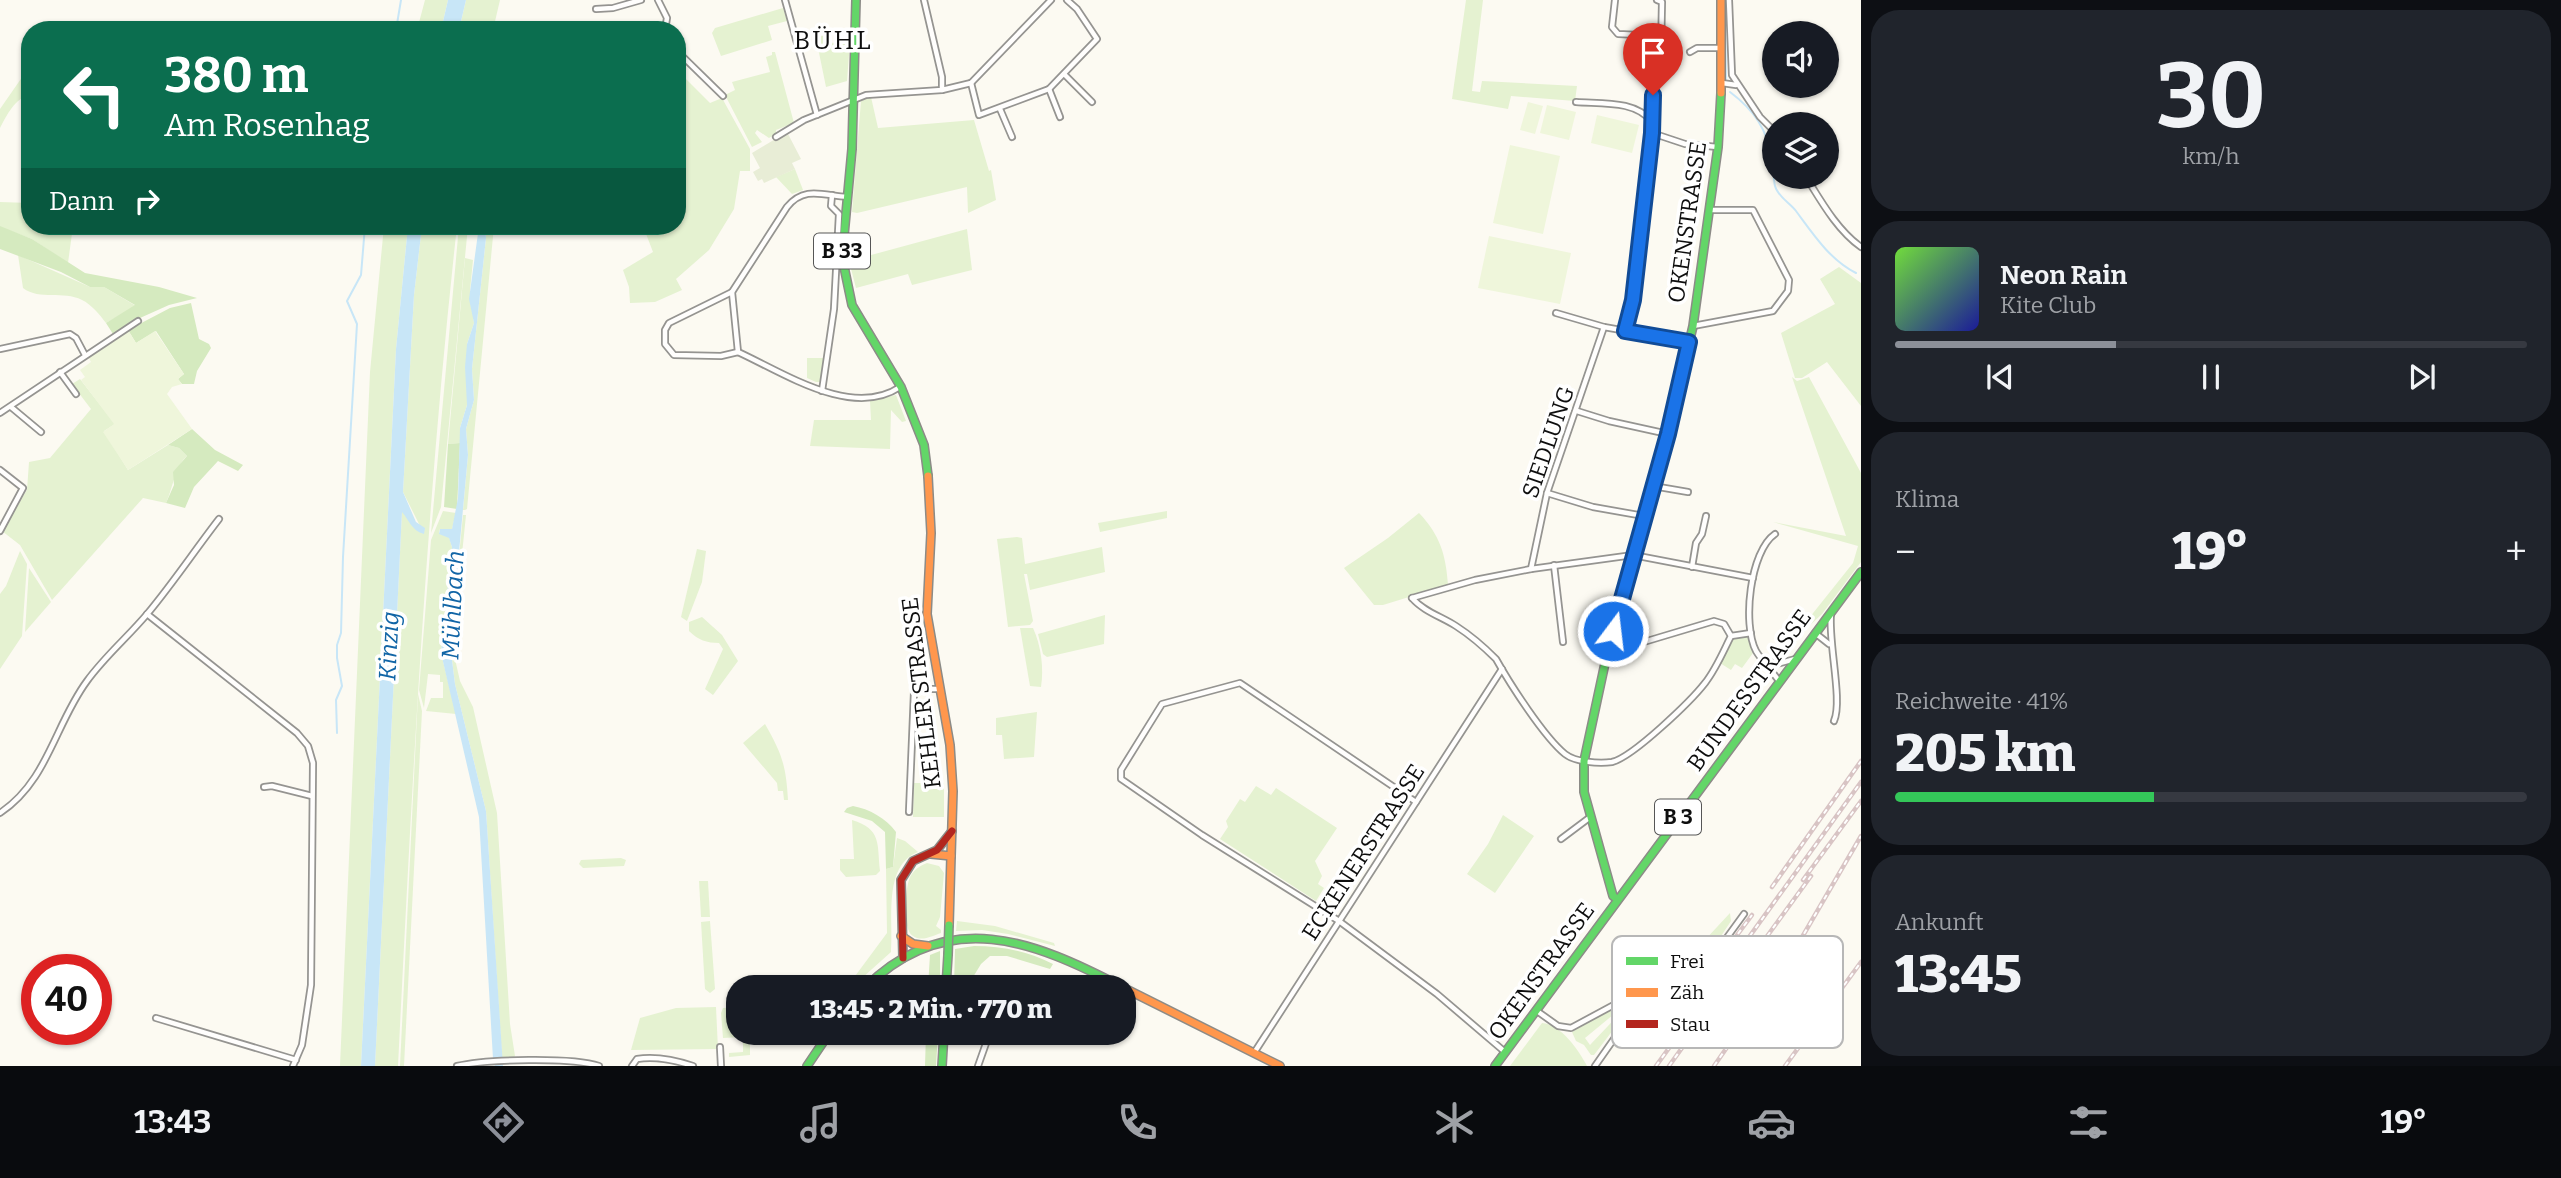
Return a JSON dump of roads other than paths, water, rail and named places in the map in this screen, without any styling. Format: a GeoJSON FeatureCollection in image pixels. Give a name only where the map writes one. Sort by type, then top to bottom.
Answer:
{"type":"FeatureCollection","features":[{"type":"Feature","properties":{"kind":"main road","name":"KEHLER STRASSE"},"geometry":{"type":"LineString","coordinates":[[856,0],[852,149],[842,257],[849,295],[857,316],[901,387],[924,445],[928,468],[931,533],[928,614],[952,767],[947,975]]}},
{"type":"Feature","properties":{"kind":"main road","name":"OKENSTRASSE"},"geometry":{"type":"LineString","coordinates":[[1496,1065],[1617,900],[1589,818],[1584,792],[1584,761],[1607,654],[1668,434],[1693,326],[1718,147],[1722,83],[1721,0]]}},
{"type":"Feature","properties":{"kind":"main road","name":"BUNDESSTRASSE"},"geometry":{"type":"LineString","coordinates":[[1617,900],[1861,572]]}},
{"type":"Feature","properties":{"kind":"main road"},"geometry":{"type":"LineString","coordinates":[[903,958],[901,880],[914,861],[931,854],[943,844],[952,831]]}},
{"type":"Feature","properties":{"kind":"main road"},"geometry":{"type":"LineString","coordinates":[[931,854],[951,856]]}},
{"type":"Feature","properties":{"kind":"main road"},"geometry":{"type":"LineString","coordinates":[[901,936],[913,944],[929,946]]}},
{"type":"Feature","properties":{"kind":"main road"},"geometry":{"type":"LineString","coordinates":[[877,975],[903,958],[929,946],[973,939],[1018,943],[1048,952],[1097,975]]}},
{"type":"Feature","properties":{"kind":"main road"},"geometry":{"type":"LineString","coordinates":[[1136,994],[1280,1066]]}},
{"type":"Feature","properties":{"kind":"main road"},"geometry":{"type":"LineString","coordinates":[[807,1066],[821,1045]]}},
{"type":"Feature","properties":{"kind":"main road"},"geometry":{"type":"LineString","coordinates":[[942,1066],[943,1045]]}},
{"type":"Feature","properties":{"kind":"street"},"geometry":{"type":"LineString","coordinates":[[596,9],[613,8],[641,0]]}},
{"type":"Feature","properties":{"kind":"street"},"geometry":{"type":"LineString","coordinates":[[658,0],[666,21]]}},
{"type":"Feature","properties":{"kind":"street"},"geometry":{"type":"LineString","coordinates":[[785,0],[817,115]]}},
{"type":"Feature","properties":{"kind":"street"},"geometry":{"type":"LineString","coordinates":[[924,0],[942,77],[942,90]]}},
{"type":"Feature","properties":{"kind":"street"},"geometry":{"type":"LineString","coordinates":[[776,137],[804,120],[872,94],[942,90],[971,83],[1051,0]]}},
{"type":"Feature","properties":{"kind":"street"},"geometry":{"type":"LineString","coordinates":[[971,83],[979,115],[1049,89],[1097,39],[1077,9],[1067,0]]}},
{"type":"Feature","properties":{"kind":"street"},"geometry":{"type":"LineString","coordinates":[[1615,0],[1612,27],[1618,34],[1660,36]]}},
{"type":"Feature","properties":{"kind":"street"},"geometry":{"type":"LineString","coordinates":[[1625,331],[1633,300],[1652,133],[1654,68],[1661,50],[1662,2],[1657,0]]}},
{"type":"Feature","properties":{"kind":"street"},"geometry":{"type":"LineString","coordinates":[[1729,0],[1732,75],[1736,85],[1762,119]]}},
{"type":"Feature","properties":{"kind":"street"},"geometry":{"type":"LineString","coordinates":[[1690,52],[1698,48],[1721,48]]}},
{"type":"Feature","properties":{"kind":"street"},"geometry":{"type":"LineString","coordinates":[[686,60],[723,96]]}},
{"type":"Feature","properties":{"kind":"street"},"geometry":{"type":"LineString","coordinates":[[1064,74],[1091,102]]}},
{"type":"Feature","properties":{"kind":"street"},"geometry":{"type":"LineString","coordinates":[[1722,83],[1736,85]]}},
{"type":"Feature","properties":{"kind":"street"},"geometry":{"type":"LineString","coordinates":[[1049,89],[1060,117]]}},
{"type":"Feature","properties":{"kind":"street"},"geometry":{"type":"LineString","coordinates":[[1577,102],[1628,106],[1645,115],[1652,123]]}},
{"type":"Feature","properties":{"kind":"street"},"geometry":{"type":"LineString","coordinates":[[1000,109],[1012,137]]}},
{"type":"Feature","properties":{"kind":"street"},"geometry":{"type":"LineString","coordinates":[[1652,133],[1685,144],[1718,147]]}},
{"type":"Feature","properties":{"kind":"street"},"geometry":{"type":"LineString","coordinates":[[1814,189],[1830,215],[1850,239],[1861,247]]}},
{"type":"Feature","properties":{"kind":"street"},"geometry":{"type":"LineString","coordinates":[[847,197],[802,192],[794,197],[733,292],[669,323],[665,330],[665,344],[674,355],[721,356],[738,352],[822,391],[845,398],[884,396],[901,387]]}},
{"type":"Feature","properties":{"kind":"street"},"geometry":{"type":"LineString","coordinates":[[822,391],[834,309],[839,214],[831,206],[832,195]]}},
{"type":"Feature","properties":{"kind":"street"},"geometry":{"type":"LineString","coordinates":[[1693,326],[1773,310],[1788,292],[1789,280],[1753,210],[1709,210]]}},
{"type":"Feature","properties":{"kind":"street"},"geometry":{"type":"LineString","coordinates":[[733,292],[738,352]]}},
{"type":"Feature","properties":{"kind":"street"},"geometry":{"type":"LineString","coordinates":[[1556,313],[1604,327],[1689,342]]}},
{"type":"Feature","properties":{"kind":"street"},"geometry":{"type":"LineString","coordinates":[[0,412],[138,321]]}},
{"type":"Feature","properties":{"kind":"street","name":"SIEDLUNG"},"geometry":{"type":"LineString","coordinates":[[1531,569],[1547,493],[1604,327]]}},
{"type":"Feature","properties":{"kind":"street"},"geometry":{"type":"LineString","coordinates":[[0,349],[70,334],[76,338],[85,355]]}},
{"type":"Feature","properties":{"kind":"street"},"geometry":{"type":"LineString","coordinates":[[60,372],[76,394]]}},
{"type":"Feature","properties":{"kind":"street"},"geometry":{"type":"LineString","coordinates":[[11,407],[41,432]]}},
{"type":"Feature","properties":{"kind":"street"},"geometry":{"type":"LineString","coordinates":[[1577,411],[1668,434]]}},
{"type":"Feature","properties":{"kind":"street"},"geometry":{"type":"LineString","coordinates":[[0,470],[23,488],[0,531]]}},
{"type":"Feature","properties":{"kind":"street"},"geometry":{"type":"LineString","coordinates":[[1653,486],[1688,492]]}},
{"type":"Feature","properties":{"kind":"street"},"geometry":{"type":"LineString","coordinates":[[1547,493],[1593,508],[1644,516]]}},
{"type":"Feature","properties":{"kind":"street"},"geometry":{"type":"LineString","coordinates":[[1692,567],[1696,543],[1702,534],[1706,516]]}},
{"type":"Feature","properties":{"kind":"street"},"geometry":{"type":"LineString","coordinates":[[0,813],[19,797],[40,771],[76,696],[106,656],[147,614],[219,519]]}},
{"type":"Feature","properties":{"kind":"street"},"geometry":{"type":"LineString","coordinates":[[1775,534],[1767,539],[1752,578],[1751,633],[1756,650],[1780,682]]}},
{"type":"Feature","properties":{"kind":"street"},"geometry":{"type":"LineString","coordinates":[[1731,636],[1708,679],[1677,713],[1629,752],[1612,762],[1584,761],[1567,756],[1551,739],[1486,649],[1457,626],[1412,598],[1475,580],[1531,569],[1633,555],[1752,578]]}},
{"type":"Feature","properties":{"kind":"street"},"geometry":{"type":"LineString","coordinates":[[1554,565],[1563,642]]}},
{"type":"Feature","properties":{"kind":"street"},"geometry":{"type":"LineString","coordinates":[[1831,612],[1830,645],[1836,703],[1834,721]]}},
{"type":"Feature","properties":{"kind":"street"},"geometry":{"type":"LineString","coordinates":[[147,614],[303,739],[313,763],[311,985],[302,1045],[294,1063],[156,1018]]}},
{"type":"Feature","properties":{"kind":"street"},"geometry":{"type":"LineString","coordinates":[[1607,654],[1714,621],[1724,624],[1731,636]]}},
{"type":"Feature","properties":{"kind":"street"},"geometry":{"type":"LineString","coordinates":[[1815,632],[1830,645]]}},
{"type":"Feature","properties":{"kind":"street"},"geometry":{"type":"LineString","coordinates":[[1731,636],[1751,633]]}},
{"type":"Feature","properties":{"kind":"street"},"geometry":{"type":"LineString","coordinates":[[1763,659],[1777,664],[1797,658]]}},
{"type":"Feature","properties":{"kind":"street","name":"ECKENERSTRASSE"},"geometry":{"type":"LineString","coordinates":[[1254,1053],[1502,669]]}},
{"type":"Feature","properties":{"kind":"street"},"geometry":{"type":"LineString","coordinates":[[1416,802],[1240,683],[1162,704],[1121,770],[1121,779],[1202,835],[1339,921],[1437,995],[1505,1052]]}},
{"type":"Feature","properties":{"kind":"street"},"geometry":{"type":"LineString","coordinates":[[909,812],[914,692],[941,689]]}},
{"type":"Feature","properties":{"kind":"street"},"geometry":{"type":"LineString","coordinates":[[264,788],[272,786],[312,796]]}},
{"type":"Feature","properties":{"kind":"street"},"geometry":{"type":"LineString","coordinates":[[1561,839],[1589,818]]}},
{"type":"Feature","properties":{"kind":"street"},"geometry":{"type":"LineString","coordinates":[[1728,936],[1744,914]]}},
{"type":"Feature","properties":{"kind":"street"},"geometry":{"type":"LineString","coordinates":[[1536,1010],[1558,1026],[1571,1028],[1612,1006]]}},
{"type":"Feature","properties":{"kind":"street"},"geometry":{"type":"LineString","coordinates":[[1595,1066],[1612,1042]]}},
{"type":"Feature","properties":{"kind":"street"},"geometry":{"type":"LineString","coordinates":[[978,1066],[985,1045]]}},
{"type":"Feature","properties":{"kind":"street"},"geometry":{"type":"LineString","coordinates":[[720,1047],[721,1066]]}},
{"type":"Feature","properties":{"kind":"street"},"geometry":{"type":"LineString","coordinates":[[632,1066],[637,1059],[653,1058],[693,1066]]}},
{"type":"Feature","properties":{"kind":"street"},"geometry":{"type":"LineString","coordinates":[[457,1066],[505,1061],[580,1061],[599,1066]]}},
{"type":"Feature","properties":{"kind":"water"},"geometry":{"type":"Polygon","coordinates":[[[448,0],[466,0],[461,21],[443,21],[448,0]]]}},
{"type":"Feature","properties":{"kind":"water","name":"Kinzig"},"geometry":{"type":"Polygon","coordinates":[[[407,235],[421,235],[414,295],[403,492],[416,522],[425,528],[424,534],[416,530],[402,512],[375,1066],[361,1066],[396,349],[407,235]]]}},
{"type":"Feature","properties":{"kind":"water","name":"Mühlbach"},"geometry":{"type":"Polygon","coordinates":[[[478,235],[486,235],[472,369],[474,400],[466,429],[468,455],[452,628],[452,660],[455,684],[486,811],[503,1066],[495,1066],[493,1059],[479,817],[441,653],[452,547],[449,538],[439,534],[440,529],[452,529],[458,498],[460,428],[467,405],[467,344],[474,323],[469,299],[478,235]]]}},
{"type":"Feature","properties":{"kind":"waterway"},"geometry":{"type":"LineString","coordinates":[[398,21],[401,0]]}},
{"type":"Feature","properties":{"kind":"waterway"},"geometry":{"type":"LineString","coordinates":[[1725,0],[1726,79]]}},
{"type":"Feature","properties":{"kind":"waterway"},"geometry":{"type":"LineString","coordinates":[[1730,92],[1753,113],[1763,129],[1773,162],[1774,183],[1779,193],[1830,254],[1856,273]]}},
{"type":"Feature","properties":{"kind":"waterway"},"geometry":{"type":"LineString","coordinates":[[337,733],[336,700],[342,686],[337,645],[341,633],[357,324],[347,301],[361,275],[364,235]]}},
{"type":"Feature","properties":{"kind":"railway"},"geometry":{"type":"LineString","coordinates":[[1772,887],[1861,761]]}},
{"type":"Feature","properties":{"kind":"railway"},"geometry":{"type":"LineString","coordinates":[[1750,936],[1861,782]]}},
{"type":"Feature","properties":{"kind":"railway"},"geometry":{"type":"LineString","coordinates":[[1803,880],[1861,801]]}},
{"type":"Feature","properties":{"kind":"railway"},"geometry":{"type":"LineString","coordinates":[[1803,936],[1861,836]]}},
{"type":"Feature","properties":{"kind":"railway"},"geometry":{"type":"LineString","coordinates":[[1767,936],[1811,876]]}},
{"type":"Feature","properties":{"kind":"railway"},"geometry":{"type":"LineString","coordinates":[[1736,936],[1752,915]]}},
{"type":"Feature","properties":{"kind":"railway"},"geometry":{"type":"LineString","coordinates":[[1843,987],[1861,962]]}},
{"type":"Feature","properties":{"kind":"railway"},"geometry":{"type":"LineString","coordinates":[[1656,1066],[1669,1048]]}},
{"type":"Feature","properties":{"kind":"railway"},"geometry":{"type":"LineString","coordinates":[[1669,1066],[1682,1048]]}},
{"type":"Feature","properties":{"kind":"railway"},"geometry":{"type":"LineString","coordinates":[[1714,1066],[1727,1048]]}},
{"type":"Feature","properties":{"kind":"railway"},"geometry":{"type":"LineString","coordinates":[[1785,1066],[1798,1048]]}},
{"type":"Feature","properties":{"kind":"district","name":"BÜHL"},"geometry":{"type":"Point","coordinates":[833,40]}}]}
